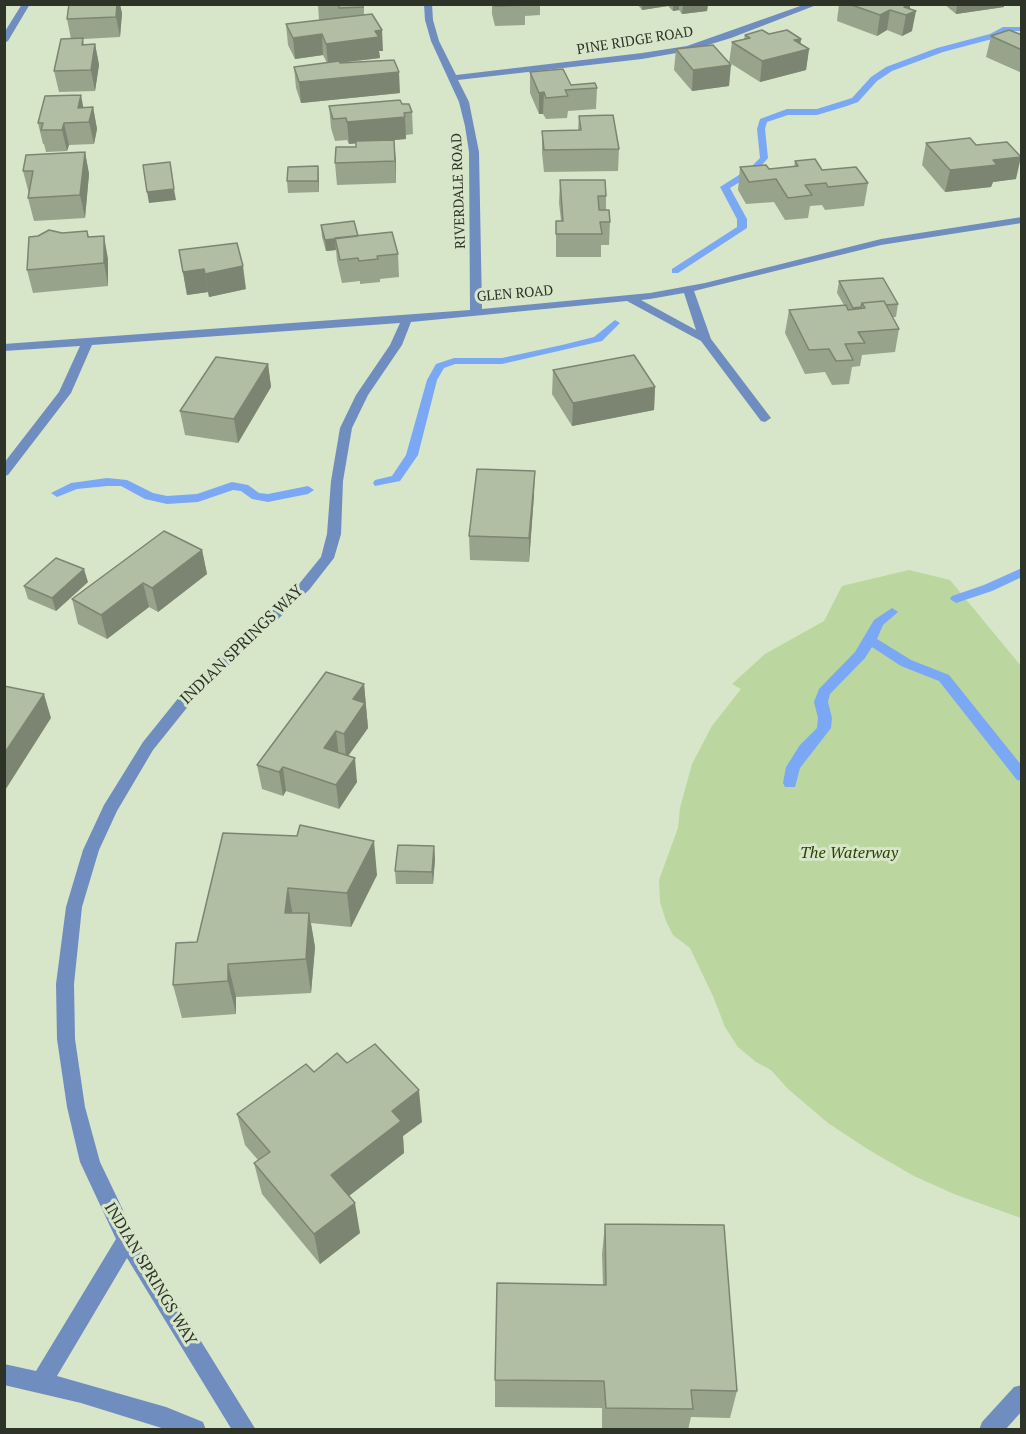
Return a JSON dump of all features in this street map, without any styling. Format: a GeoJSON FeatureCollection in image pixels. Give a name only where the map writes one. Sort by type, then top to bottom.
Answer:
{"type":"FeatureCollection","features":[{"type":"Feature","properties":{"kind":"street"},"geometry":{"type":"LineString","coordinates":[[4,41],[26,4]]}},
{"type":"Feature","properties":{"kind":"street","name":"RIVERDALE ROAD"},"geometry":{"type":"LineString","coordinates":[[428,4],[429,20],[435,41],[464,102],[474,152],[476,313]]}},
{"type":"Feature","properties":{"kind":"street","name":"PINE RIDGE ROAD"},"geometry":{"type":"LineString","coordinates":[[453,78],[642,56],[688,48],[815,4]]}},
{"type":"Feature","properties":{"kind":"street","name":"GLEN ROAD"},"geometry":{"type":"LineString","coordinates":[[4,348],[407,319],[630,299],[688,290],[881,242],[1022,220]]}},
{"type":"Feature","properties":{"kind":"street"},"geometry":{"type":"LineString","coordinates":[[688,290],[705,339],[765,418]]}},
{"type":"Feature","properties":{"kind":"street"},"geometry":{"type":"LineString","coordinates":[[630,299],[705,339]]}},
{"type":"Feature","properties":{"kind":"street","name":"INDIAN SPRINGS WAY"},"geometry":{"type":"LineString","coordinates":[[244,1430],[127,1240],[90,1162],[69,1070],[64,1011],[67,956],[74,906],[84,870],[100,830],[121,789],[164,723],[216,668],[304,586],[327,558],[334,534],[337,481],[346,428],[362,395],[396,345],[407,319]]}},
{"type":"Feature","properties":{"kind":"street"},"geometry":{"type":"LineString","coordinates":[[4,472],[65,393],[79,366],[88,341]]}},
{"type":"Feature","properties":{"kind":"street"},"geometry":{"type":"LineString","coordinates":[[42,1381],[127,1240]]}},
{"type":"Feature","properties":{"kind":"street"},"geometry":{"type":"LineString","coordinates":[[4,1374],[42,1381],[166,1418],[195,1430]]}},
{"type":"Feature","properties":{"kind":"street"},"geometry":{"type":"LineString","coordinates":[[990,1430],[1022,1395]]}},
{"type":"Feature","properties":{"kind":"green space","name":"The Waterway"},"geometry":{"type":"Polygon","coordinates":[[[909,570],[950,580],[1021,666],[1021,1218],[954,1194],[914,1176],[869,1150],[828,1123],[788,1089],[771,1070],[756,1062],[738,1047],[725,1027],[690,948],[673,935],[660,902],[659,880],[678,828],[680,808],[692,764],[712,726],[741,689],[732,684],[765,654],[824,621],[842,586],[909,570]]]}},
{"type":"Feature","properties":{"kind":"building"},"geometry":{"type":"Polygon","coordinates":[[[69,4],[117,4],[116,17],[67,19],[69,4]]]}},
{"type":"Feature","properties":{"kind":"building"},"geometry":{"type":"Polygon","coordinates":[[[339,4],[363,4],[363,7],[339,8],[339,4]]]}},
{"type":"Feature","properties":{"kind":"building"},"geometry":{"type":"Polygon","coordinates":[[[494,4],[525,4],[525,5],[495,6],[494,4]]]}},
{"type":"Feature","properties":{"kind":"building"},"geometry":{"type":"Polygon","coordinates":[[[849,4],[910,4],[904,7],[916,11],[906,15],[890,10],[880,15],[849,4]]]}},
{"type":"Feature","properties":{"kind":"building"},"geometry":{"type":"Polygon","coordinates":[[[372,14],[382,30],[375,31],[379,37],[326,44],[322,34],[293,38],[286,24],[372,14]]]}},
{"type":"Feature","properties":{"kind":"building"},"geometry":{"type":"Polygon","coordinates":[[[762,30],[769,34],[787,30],[801,39],[794,40],[809,49],[762,61],[732,42],[750,38],[745,35],[762,30]]]}},
{"type":"Feature","properties":{"kind":"building"},"geometry":{"type":"Polygon","coordinates":[[[1009,30],[1022,35],[1022,50],[991,36],[1009,30]]]}},
{"type":"Feature","properties":{"kind":"building"},"geometry":{"type":"Polygon","coordinates":[[[83,38],[82,45],[95,44],[91,70],[54,71],[61,39],[83,38]]]}},
{"type":"Feature","properties":{"kind":"building"},"geometry":{"type":"Polygon","coordinates":[[[713,45],[731,65],[693,70],[676,49],[713,45]]]}},
{"type":"Feature","properties":{"kind":"building"},"geometry":{"type":"Polygon","coordinates":[[[394,60],[399,72],[299,82],[294,67],[339,61],[340,63],[394,60]]]}},
{"type":"Feature","properties":{"kind":"building"},"geometry":{"type":"Polygon","coordinates":[[[563,69],[571,85],[595,83],[597,88],[565,90],[568,96],[546,98],[544,92],[539,93],[530,72],[563,69]]]}},
{"type":"Feature","properties":{"kind":"building"},"geometry":{"type":"Polygon","coordinates":[[[81,95],[78,108],[93,107],[89,122],[64,123],[62,130],[41,130],[43,123],[38,123],[45,96],[81,95]]]}},
{"type":"Feature","properties":{"kind":"building"},"geometry":{"type":"Polygon","coordinates":[[[400,100],[402,104],[409,104],[412,112],[404,113],[405,117],[347,122],[346,118],[333,119],[329,106],[400,100]]]}},
{"type":"Feature","properties":{"kind":"building"},"geometry":{"type":"Polygon","coordinates":[[[613,115],[619,149],[544,150],[542,131],[581,130],[579,116],[613,115]]]}},
{"type":"Feature","properties":{"kind":"building"},"geometry":{"type":"Polygon","coordinates":[[[970,138],[976,145],[1007,142],[1021,157],[993,160],[997,165],[950,170],[926,143],[970,138]]]}},
{"type":"Feature","properties":{"kind":"building"},"geometry":{"type":"Polygon","coordinates":[[[394,140],[395,161],[335,163],[336,147],[356,147],[356,141],[394,140]]]}},
{"type":"Feature","properties":{"kind":"building"},"geometry":{"type":"Polygon","coordinates":[[[85,152],[80,195],[28,198],[33,171],[23,171],[26,155],[85,152]]]}},
{"type":"Feature","properties":{"kind":"building"},"geometry":{"type":"Polygon","coordinates":[[[815,159],[822,170],[856,167],[868,183],[828,187],[826,183],[805,185],[812,195],[788,198],[776,179],[749,182],[740,167],[766,165],[769,169],[798,166],[795,161],[815,159]]]}},
{"type":"Feature","properties":{"kind":"building"},"geometry":{"type":"Polygon","coordinates":[[[170,162],[174,189],[147,192],[143,165],[170,162]]]}},
{"type":"Feature","properties":{"kind":"building"},"geometry":{"type":"Polygon","coordinates":[[[318,166],[318,181],[287,181],[288,167],[318,166]]]}},
{"type":"Feature","properties":{"kind":"building"},"geometry":{"type":"Polygon","coordinates":[[[560,180],[605,180],[606,196],[598,196],[599,210],[609,210],[610,222],[600,222],[602,234],[556,234],[556,221],[563,221],[560,180]]]}},
{"type":"Feature","properties":{"kind":"building"},"geometry":{"type":"Polygon","coordinates":[[[354,221],[358,236],[325,240],[321,225],[354,221]]]}},
{"type":"Feature","properties":{"kind":"building"},"geometry":{"type":"Polygon","coordinates":[[[49,230],[62,233],[87,231],[88,237],[104,236],[104,263],[27,270],[29,237],[38,236],[49,230]]]}},
{"type":"Feature","properties":{"kind":"building"},"geometry":{"type":"Polygon","coordinates":[[[392,232],[398,254],[359,261],[358,258],[340,260],[335,238],[392,232]]]}},
{"type":"Feature","properties":{"kind":"building"},"geometry":{"type":"Polygon","coordinates":[[[237,243],[243,266],[205,274],[204,269],[183,272],[179,250],[237,243]]]}},
{"type":"Feature","properties":{"kind":"building"},"geometry":{"type":"Polygon","coordinates":[[[883,278],[898,304],[886,305],[884,301],[862,303],[861,307],[853,308],[839,281],[883,278]]]}},
{"type":"Feature","properties":{"kind":"building"},"geometry":{"type":"Polygon","coordinates":[[[884,301],[899,329],[858,332],[865,343],[845,344],[853,360],[836,361],[829,349],[809,350],[789,310],[846,305],[848,310],[865,308],[862,303],[884,301]]]}},
{"type":"Feature","properties":{"kind":"building"},"geometry":{"type":"Polygon","coordinates":[[[634,355],[655,387],[573,403],[553,370],[634,355]]]}},
{"type":"Feature","properties":{"kind":"building"},"geometry":{"type":"Polygon","coordinates":[[[216,357],[268,364],[234,419],[180,411],[216,357]]]}},
{"type":"Feature","properties":{"kind":"building"},"geometry":{"type":"Polygon","coordinates":[[[477,469],[535,471],[529,538],[469,536],[477,469]]]}},
{"type":"Feature","properties":{"kind":"building"},"geometry":{"type":"Polygon","coordinates":[[[164,531],[202,550],[152,588],[143,583],[101,615],[72,599],[164,531]]]}},
{"type":"Feature","properties":{"kind":"building"},"geometry":{"type":"Polygon","coordinates":[[[56,558],[84,569],[52,598],[24,586],[56,558]]]}},
{"type":"Feature","properties":{"kind":"building"},"geometry":{"type":"Polygon","coordinates":[[[326,672],[364,684],[353,699],[365,703],[344,734],[336,731],[324,748],[355,758],[336,785],[283,767],[279,772],[257,765],[326,672]]]}},
{"type":"Feature","properties":{"kind":"building"},"geometry":{"type":"Polygon","coordinates":[[[4,686],[44,694],[4,754],[4,686]]]}},
{"type":"Feature","properties":{"kind":"building"},"geometry":{"type":"Polygon","coordinates":[[[300,825],[374,841],[347,893],[288,888],[285,913],[309,913],[306,959],[228,964],[228,981],[173,985],[176,943],[197,942],[223,833],[297,836],[300,825]]]}},
{"type":"Feature","properties":{"kind":"building"},"geometry":{"type":"Polygon","coordinates":[[[398,845],[434,846],[432,872],[395,871],[398,845]]]}},
{"type":"Feature","properties":{"kind":"building"},"geometry":{"type":"Polygon","coordinates":[[[375,1044],[419,1090],[392,1111],[401,1121],[331,1175],[355,1203],[314,1234],[254,1163],[270,1152],[237,1114],[306,1064],[314,1072],[337,1053],[347,1063],[375,1044]]]}},
{"type":"Feature","properties":{"kind":"building"},"geometry":{"type":"Polygon","coordinates":[[[605,1224],[724,1225],[737,1391],[691,1390],[693,1409],[606,1408],[604,1381],[495,1380],[497,1283],[606,1285],[605,1224]]]}},
{"type":"Feature","properties":{"kind":"waterway"},"geometry":{"type":"LineString","coordinates":[[675,271],[742,228],[742,219],[725,187],[753,170],[764,158],[761,129],[763,121],[787,112],[817,112],[844,104],[855,100],[874,79],[889,69],[940,50],[993,36],[1006,29],[1022,29]]}},
{"type":"Feature","properties":{"kind":"waterway"},"geometry":{"type":"LineString","coordinates":[[379,483],[396,479],[412,455],[432,380],[440,366],[454,361],[502,361],[563,348],[598,339],[615,323]]}},
{"type":"Feature","properties":{"kind":"waterway"},"geometry":{"type":"LineString","coordinates":[[57,493],[75,486],[107,482],[123,483],[149,496],[167,500],[198,498],[232,486],[244,488],[256,496],[268,498],[308,490]]}},
{"type":"Feature","properties":{"kind":"waterway"},"geometry":{"type":"LineString","coordinates":[[956,599],[988,588],[1022,572]]}},
{"type":"Feature","properties":{"kind":"waterway"},"geometry":{"type":"LineString","coordinates":[[870,640],[878,623],[892,612]]}},
{"type":"Feature","properties":{"kind":"waterway"},"geometry":{"type":"LineString","coordinates":[[790,783],[793,767],[805,749],[824,728],[825,718],[821,702],[824,692],[860,655],[870,640]]}},
{"type":"Feature","properties":{"kind":"waterway"},"geometry":{"type":"LineString","coordinates":[[870,640],[906,663],[944,678],[1022,776]]}}]}
